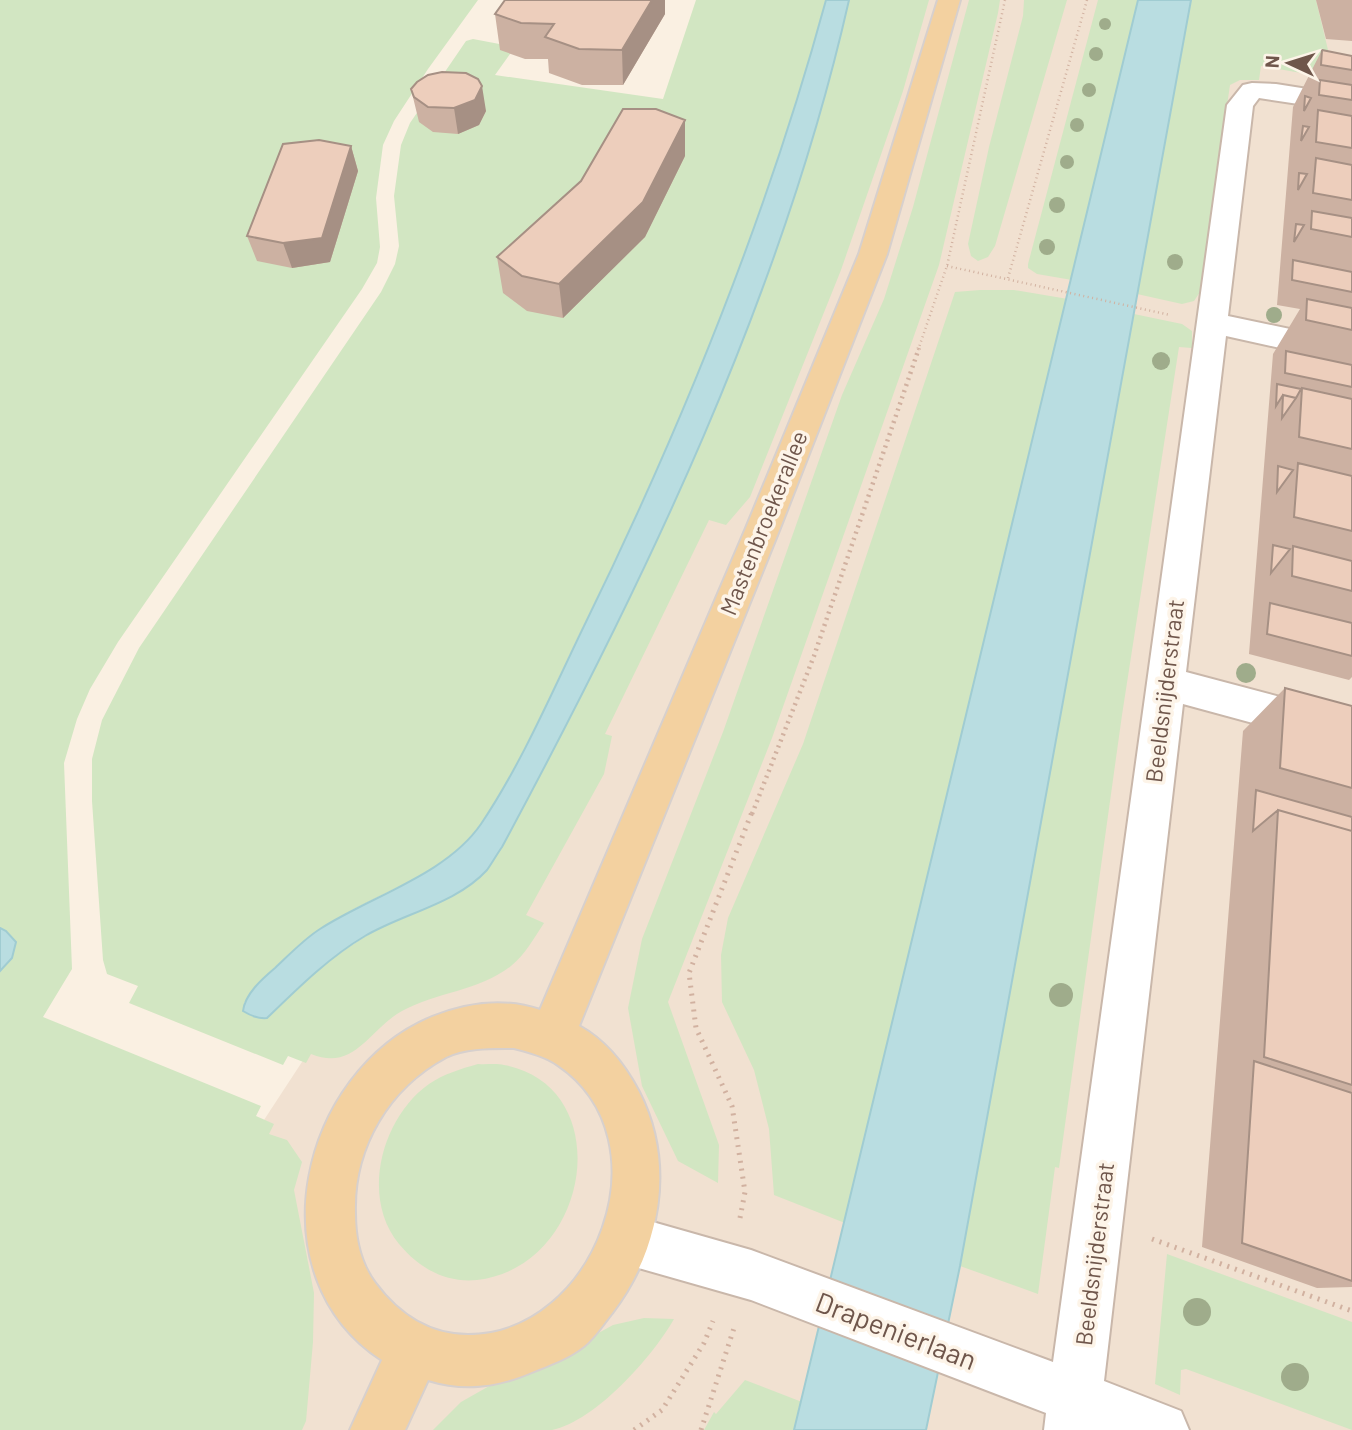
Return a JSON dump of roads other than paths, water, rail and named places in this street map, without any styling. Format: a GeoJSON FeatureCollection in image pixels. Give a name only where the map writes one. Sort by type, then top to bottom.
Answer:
{"type":"FeatureCollection","features":[{"type":"Feature","properties":{"kind":"main road","name":"Mastenbroekerallee"},"geometry":{"type":"LineString","coordinates":[[552,1036],[763,528],[873,254],[949,0]]}},
{"type":"Feature","properties":{"kind":"main road"},"geometry":{"type":"LineString","coordinates":[[493,1025],[514,1025],[552,1036],[589,1060],[617,1094],[634,1138],[638,1188],[628,1240],[601,1289],[563,1329],[514,1355],[463,1363],[414,1351],[374,1324],[346,1286],[331,1240],[330,1190],[340,1143],[363,1100],[394,1065],[432,1040],[472,1026],[493,1025]]}},
{"type":"Feature","properties":{"kind":"main road"},"geometry":{"type":"LineString","coordinates":[[377,1430],[414,1351]]}},
{"type":"Feature","properties":{"kind":"street","name":"Beeldsnijderstraat"},"geometry":{"type":"LineString","coordinates":[[1074,1413],[1240,105],[1252,90],[1276,91],[1352,104]]}},
{"type":"Feature","properties":{"kind":"street"},"geometry":{"type":"LineString","coordinates":[[1212,323],[1352,353]]}},
{"type":"Feature","properties":{"kind":"street"},"geometry":{"type":"LineString","coordinates":[[1166,683],[1352,733]]}},
{"type":"Feature","properties":{"kind":"street","name":"Drapenierlaan"},"geometry":{"type":"LineString","coordinates":[[628,1240],[770,1283],[963,1357],[1074,1413],[1162,1430]]}},
{"type":"Feature","properties":{"kind":"water"},"geometry":{"type":"Polygon","coordinates":[[[826,0],[849,0],[821,111],[787,220],[747,328],[704,435],[657,540],[607,644],[502,847],[487,870],[474,882],[445,900],[380,928],[351,945],[314,974],[267,1018],[246,1013],[243,1011],[244,1005],[255,987],[308,937],[340,917],[428,871],[466,842],[481,824],[510,777],[620,550],[689,396],[750,240],[803,81],[826,0]]]}},
{"type":"Feature","properties":{"kind":"water"},"geometry":{"type":"Polygon","coordinates":[[[1138,0],[1191,0],[960,1266],[926,1430],[794,1430],[1138,0]]]}},
{"type":"Feature","properties":{"kind":"water"},"geometry":{"type":"Polygon","coordinates":[[[0,928],[16,942],[12,958],[0,971],[0,928]]]}}]}
